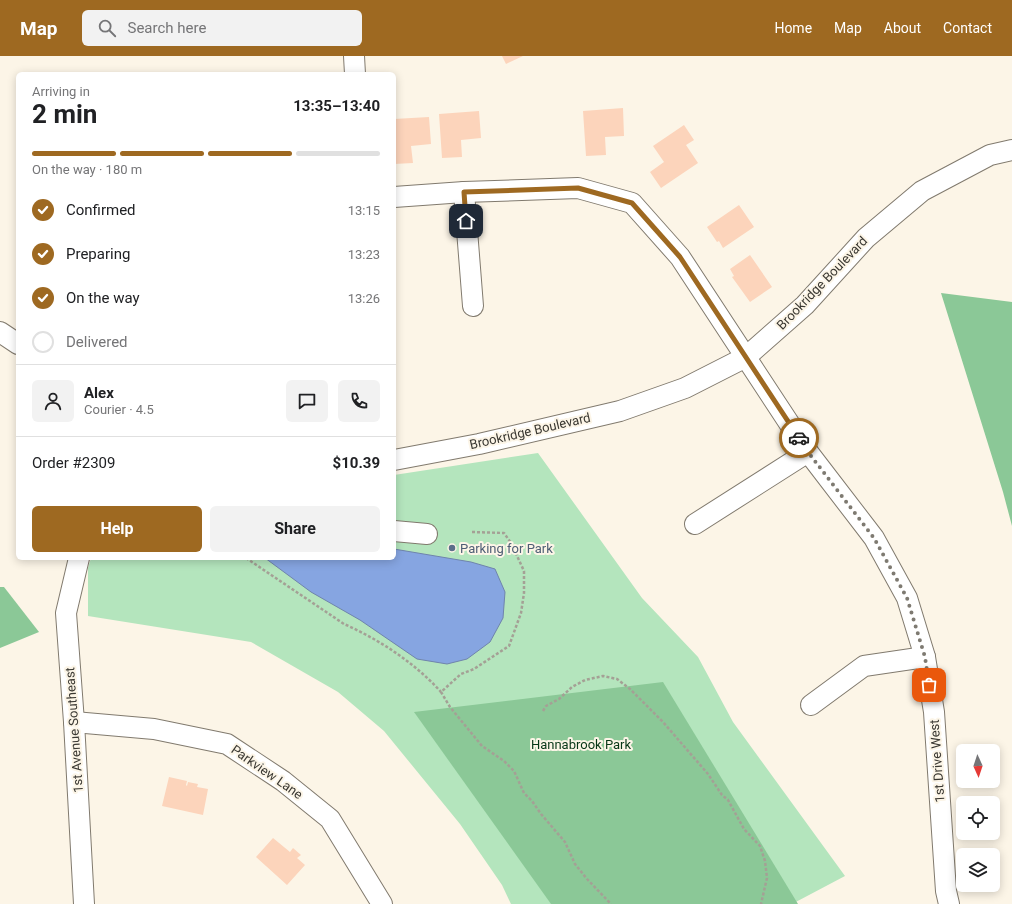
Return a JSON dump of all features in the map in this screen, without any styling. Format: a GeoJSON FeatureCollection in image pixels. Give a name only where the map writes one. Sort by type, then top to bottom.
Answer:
{"type":"FeatureCollection","features":[{"type":"Feature","properties":{"kind":"street"},"geometry":{"type":"LineString","coordinates":[[354,56],[356,72]]}},
{"type":"Feature","properties":{"kind":"street","name":"Brookridge Boulevard"},"geometry":{"type":"LineString","coordinates":[[396,460],[480,444],[620,411],[685,388],[746,357],[805,305],[866,238],[922,191],[990,155],[1012,150]]}},
{"type":"Feature","properties":{"kind":"street","name":"1st Drive West"},"geometry":{"type":"LineString","coordinates":[[396,196],[578,188],[632,203],[680,257],[808,452],[874,538],[907,598],[925,657],[934,712],[945,883],[949,904]]}},
{"type":"Feature","properties":{"kind":"street"},"geometry":{"type":"LineString","coordinates":[[464,192],[473,306]]}},
{"type":"Feature","properties":{"kind":"street"},"geometry":{"type":"LineString","coordinates":[[0,332],[16,343]]}},
{"type":"Feature","properties":{"kind":"street"},"geometry":{"type":"LineString","coordinates":[[695,524],[808,452]]}},
{"type":"Feature","properties":{"kind":"street"},"geometry":{"type":"LineString","coordinates":[[396,531],[427,534]]}},
{"type":"Feature","properties":{"kind":"street","name":"1st Avenue Southeast"},"geometry":{"type":"LineString","coordinates":[[79,560],[66,613],[74,722],[84,904]]}},
{"type":"Feature","properties":{"kind":"street"},"geometry":{"type":"LineString","coordinates":[[811,706],[864,666],[925,657]]}},
{"type":"Feature","properties":{"kind":"street","name":"Parkview Lane"},"geometry":{"type":"LineString","coordinates":[[74,722],[154,729],[227,744],[284,781],[330,819],[382,904]]}},
{"type":"Feature","properties":{"kind":"path"},"geometry":{"type":"LineString","coordinates":[[441,692],[461,674],[474,669],[509,646],[521,613],[524,593],[524,571],[511,543],[504,533],[472,532]]}},
{"type":"Feature","properties":{"kind":"path"},"geometry":{"type":"LineString","coordinates":[[249,560],[344,624],[360,631],[411,664],[428,678],[441,692],[450,707],[482,746],[504,761],[514,771],[524,793],[532,800],[541,814],[565,842],[575,864],[587,880],[611,904]]}},
{"type":"Feature","properties":{"kind":"path"},"geometry":{"type":"LineString","coordinates":[[543,710],[546,706],[559,699],[572,687],[585,680],[603,676],[617,679],[630,689],[663,722],[708,774],[722,795],[728,800],[744,829],[760,846],[765,862],[767,878],[761,904]]}},
{"type":"Feature","properties":{"kind":"green space"},"geometry":{"type":"Polygon","coordinates":[[[941,293],[1012,302],[1012,526],[1003,492],[941,293]]]}},
{"type":"Feature","properties":{"kind":"green space","name":"Hannabrook Park"},"geometry":{"type":"Polygon","coordinates":[[[538,453],[642,598],[698,657],[733,722],[845,876],[792,904],[511,904],[502,885],[460,824],[384,731],[338,692],[251,642],[88,616],[88,568],[90,560],[396,560],[396,475],[538,453]]]}},
{"type":"Feature","properties":{"kind":"green space"},"geometry":{"type":"Polygon","coordinates":[[[0,587],[4,587],[39,632],[0,648],[0,587]]]}},
{"type":"Feature","properties":{"kind":"green space"},"geometry":{"type":"Polygon","coordinates":[[[663,682],[798,904],[551,904],[414,712],[663,682]]]}},
{"type":"Feature","properties":{"kind":"water"},"geometry":{"type":"Polygon","coordinates":[[[396,549],[471,562],[495,569],[505,592],[503,618],[490,642],[467,659],[447,664],[417,659],[360,620],[311,592],[268,560],[396,560],[396,549]]]}},
{"type":"Feature","properties":{"kind":"building"},"geometry":{"type":"Polygon","coordinates":[[[502,56],[523,56],[506,64],[502,56]]]}},
{"type":"Feature","properties":{"kind":"building"},"geometry":{"type":"Polygon","coordinates":[[[623,108],[624,136],[605,137],[606,155],[586,156],[583,111],[623,108]]]}},
{"type":"Feature","properties":{"kind":"building"},"geometry":{"type":"Polygon","coordinates":[[[479,111],[481,138],[461,140],[462,157],[442,158],[439,114],[479,111]]]}},
{"type":"Feature","properties":{"kind":"building"},"geometry":{"type":"Polygon","coordinates":[[[429,117],[431,144],[411,146],[413,163],[396,164],[396,119],[429,117]]]}},
{"type":"Feature","properties":{"kind":"building"},"geometry":{"type":"Polygon","coordinates":[[[684,125],[694,140],[686,145],[698,163],[661,188],[650,172],[664,162],[653,146],[684,125]]]}},
{"type":"Feature","properties":{"kind":"building"},"geometry":{"type":"Polygon","coordinates":[[[739,205],[754,227],[723,248],[707,227],[739,205]]]}},
{"type":"Feature","properties":{"kind":"building"},"geometry":{"type":"Polygon","coordinates":[[[750,255],[772,287],[750,302],[732,277],[734,276],[730,269],[750,255]]]}},
{"type":"Feature","properties":{"kind":"building"},"geometry":{"type":"Polygon","coordinates":[[[169,777],[187,781],[187,786],[188,782],[198,784],[197,787],[208,789],[203,815],[162,806],[169,777]]]}},
{"type":"Feature","properties":{"kind":"building"},"geometry":{"type":"Polygon","coordinates":[[[273,838],[290,852],[293,848],[301,855],[297,858],[305,865],[287,885],[256,857],[273,838]]]}},
{"type":"Feature","properties":{"kind":"way so far"},"geometry":{"type":"LineString","coordinates":[[799,438],[874,538],[907,598],[925,657],[929,685]]}},
{"type":"Feature","properties":{"kind":"place","name":"Parking for Park"},"geometry":{"type":"Point","coordinates":[452,548]}},
{"type":"Feature","properties":{"kind":"route"},"geometry":{"type":"LineString","coordinates":[[466,221],[464,192],[578,188],[632,203],[680,257],[799,438]]}}]}
